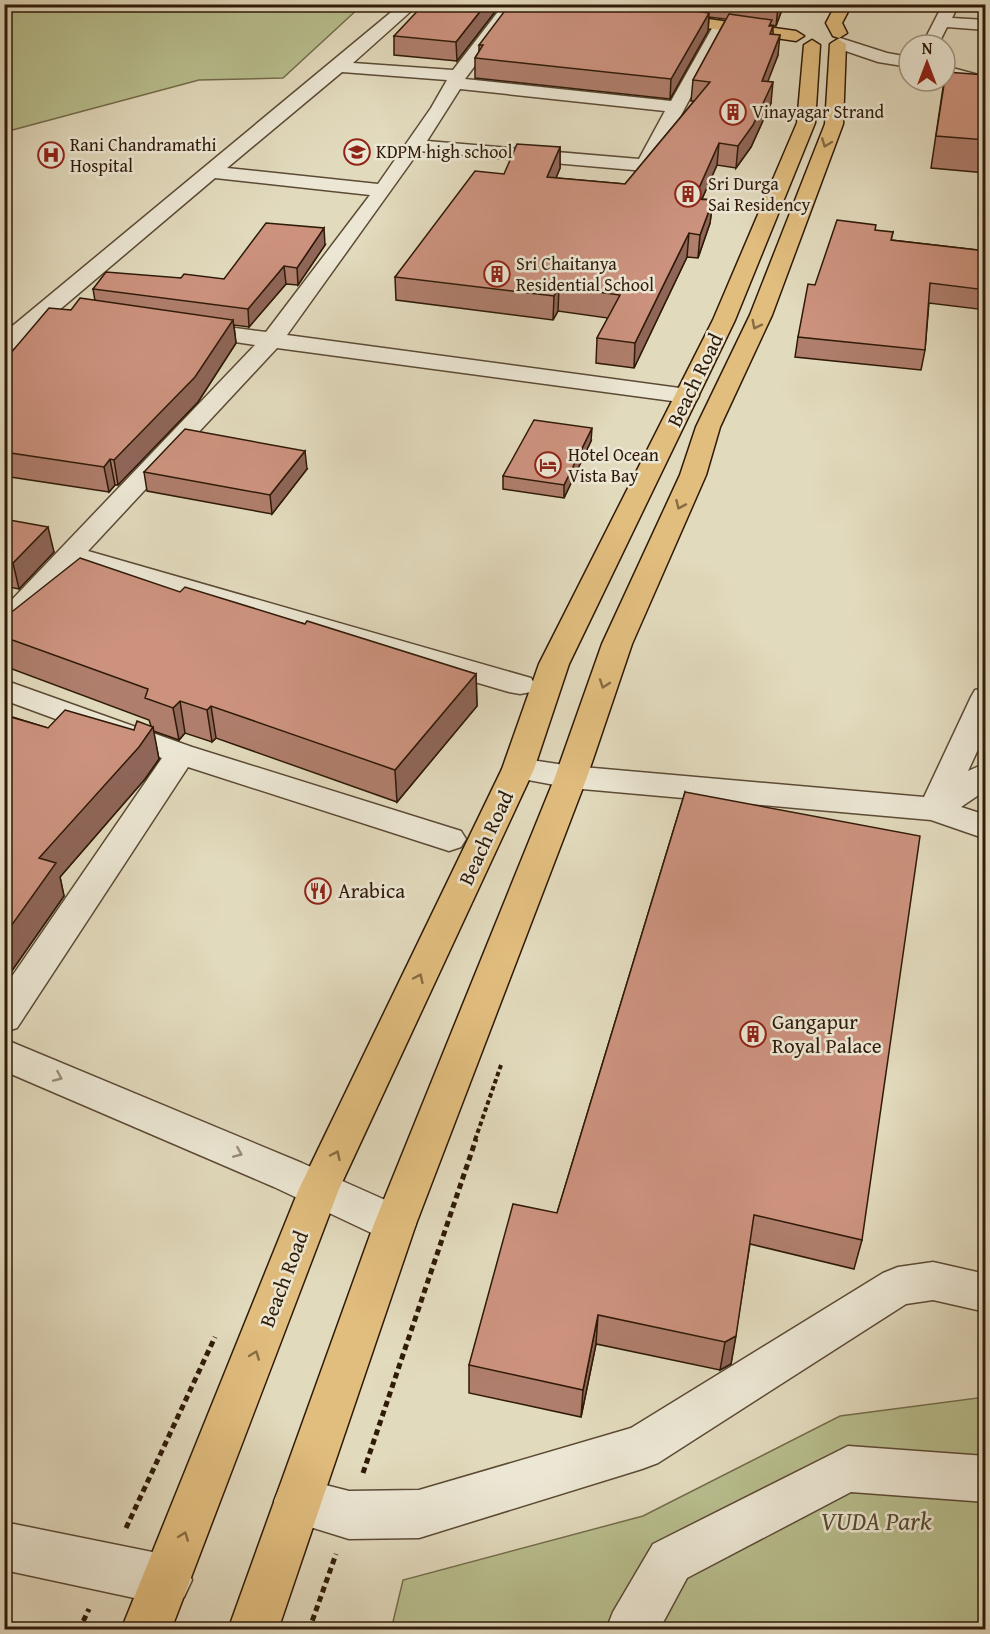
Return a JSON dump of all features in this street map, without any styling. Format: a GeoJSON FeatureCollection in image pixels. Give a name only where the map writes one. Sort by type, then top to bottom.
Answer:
{"type":"FeatureCollection","features":[{"type":"Feature","properties":{"kind":"main road","name":"Beach Road"},"geometry":{"type":"LineString","coordinates":[[146,1629],[320,1188],[518,769],[554,664],[724,320],[806,123],[825,39],[844,4]]}},
{"type":"Feature","properties":{"kind":"main road"},"geometry":{"type":"LineString","coordinates":[[651,12],[825,39],[721,26],[651,12]]}},
{"type":"Feature","properties":{"kind":"main road","name":"Beach Road"},"geometry":{"type":"LineString","coordinates":[[253,1629],[395,1224],[572,777],[618,644],[693,475],[708,427],[761,315],[834,124],[825,39]]}},
{"type":"Feature","properties":{"kind":"street"},"geometry":{"type":"LineString","coordinates":[[4,345],[208,172],[341,67],[411,4]]}},
{"type":"Feature","properties":{"kind":"street"},"geometry":{"type":"LineString","coordinates":[[4,625],[272,340],[383,190],[456,80],[513,4]]}},
{"type":"Feature","properties":{"kind":"street"},"geometry":{"type":"LineString","coordinates":[[935,33],[951,4]]}},
{"type":"Feature","properties":{"kind":"street"},"geometry":{"type":"LineString","coordinates":[[940,22],[986,25]]}},
{"type":"Feature","properties":{"kind":"street"},"geometry":{"type":"LineString","coordinates":[[413,145],[645,165],[721,26]]}},
{"type":"Feature","properties":{"kind":"street"},"geometry":{"type":"LineString","coordinates":[[825,39],[884,58],[897,60]]}},
{"type":"Feature","properties":{"kind":"street"},"geometry":{"type":"LineString","coordinates":[[341,67],[677,107]]}},
{"type":"Feature","properties":{"kind":"street"},"geometry":{"type":"LineString","coordinates":[[957,74],[986,82]]}},
{"type":"Feature","properties":{"kind":"street"},"geometry":{"type":"LineString","coordinates":[[208,172],[383,190]]}},
{"type":"Feature","properties":{"kind":"street"},"geometry":{"type":"LineString","coordinates":[[45,308],[79,313]]}},
{"type":"Feature","properties":{"kind":"street"},"geometry":{"type":"LineString","coordinates":[[170,326],[687,396]]}},
{"type":"Feature","properties":{"kind":"street"},"geometry":{"type":"LineString","coordinates":[[71,555],[520,685]]}},
{"type":"Feature","properties":{"kind":"street"},"geometry":{"type":"LineString","coordinates":[[4,688],[181,754],[449,839]]}},
{"type":"Feature","properties":{"kind":"street"},"geometry":{"type":"LineString","coordinates":[[935,809],[986,697]]}},
{"type":"Feature","properties":{"kind":"street"},"geometry":{"type":"LineString","coordinates":[[4,1018],[181,754]]}},
{"type":"Feature","properties":{"kind":"street"},"geometry":{"type":"LineString","coordinates":[[518,769],[572,777],[935,809],[986,828]]}},
{"type":"Feature","properties":{"kind":"street"},"geometry":{"type":"LineString","coordinates":[[935,809],[986,774]]}},
{"type":"Feature","properties":{"kind":"street"},"geometry":{"type":"LineString","coordinates":[[4,1054],[320,1188],[395,1224]]}},
{"type":"Feature","properties":{"kind":"street"},"geometry":{"type":"LineString","coordinates":[[298,1501],[349,1515],[419,1514],[619,1454],[642,1447],[898,1286],[933,1281],[986,1293]]}},
{"type":"Feature","properties":{"kind":"street"},"geometry":{"type":"LineString","coordinates":[[631,1629],[670,1561],[848,1469],[986,1479]]}},
{"type":"Feature","properties":{"kind":"street"},"geometry":{"type":"LineString","coordinates":[[4,1546],[166,1580]]}},
{"type":"Feature","properties":{"kind":"path"},"geometry":{"type":"LineString","coordinates":[[79,1629],[217,1332]]}},
{"type":"Feature","properties":{"kind":"green space","name":"Rani Chandramathi Hospital"},"geometry":{"type":"Polygon","coordinates":[[[347,4],[360,7],[283,78],[199,80],[5,132],[5,5],[347,4]]]}},
{"type":"Feature","properties":{"kind":"green space","name":"VUDA Park"},"geometry":{"type":"Polygon","coordinates":[[[985,1397],[985,1629],[391,1630],[403,1580],[643,1516],[840,1416],[985,1397]]]}},
{"type":"Feature","properties":{"kind":"building"},"geometry":{"type":"Polygon","coordinates":[[[424,4],[486,4],[456,42],[394,36],[424,4]]]}},
{"type":"Feature","properties":{"kind":"building"},"geometry":{"type":"Polygon","coordinates":[[[510,4],[648,4],[709,13],[671,79],[475,58],[483,45],[479,45],[510,4]]]}},
{"type":"Feature","properties":{"kind":"building"},"geometry":{"type":"Polygon","coordinates":[[[756,4],[779,4],[778,7],[756,4]]]}},
{"type":"Feature","properties":{"kind":"building"},"geometry":{"type":"Polygon","coordinates":[[[729,14],[772,20],[769,26],[773,26],[770,34],[780,35],[762,81],[773,82],[753,125],[738,146],[719,143],[694,199],[713,200],[700,235],[689,233],[635,343],[597,338],[620,295],[559,287],[554,296],[395,277],[475,171],[504,174],[517,144],[560,147],[547,177],[625,184],[710,82],[693,80],[729,14]]]}},
{"type":"Feature","properties":{"kind":"building"},"geometry":{"type":"Polygon","coordinates":[[[957,73],[986,75],[986,140],[936,136],[943,93],[957,93],[957,73]]]}},
{"type":"Feature","properties":{"kind":"building"},"geometry":{"type":"Polygon","coordinates":[[[837,220],[876,225],[875,230],[893,232],[891,240],[986,251],[986,290],[930,283],[925,350],[798,337],[808,284],[815,285],[837,220]]]}},
{"type":"Feature","properties":{"kind":"building"},"geometry":{"type":"Polygon","coordinates":[[[266,223],[324,228],[297,268],[284,266],[248,309],[93,289],[106,272],[181,278],[184,274],[224,279],[266,223]]]}},
{"type":"Feature","properties":{"kind":"building"},"geometry":{"type":"Polygon","coordinates":[[[80,298],[233,320],[195,377],[114,460],[110,459],[104,467],[4,452],[4,361],[49,308],[71,310],[80,298]]]}},
{"type":"Feature","properties":{"kind":"building","name":"Hotel Ocean Vista Bay"},"geometry":{"type":"Polygon","coordinates":[[[534,420],[592,428],[564,485],[503,476],[534,420]]]}},
{"type":"Feature","properties":{"kind":"building"},"geometry":{"type":"Polygon","coordinates":[[[185,429],[305,451],[270,495],[144,472],[185,429]]]}},
{"type":"Feature","properties":{"kind":"building"},"geometry":{"type":"Polygon","coordinates":[[[4,519],[48,527],[13,563],[4,561],[4,519]]]}},
{"type":"Feature","properties":{"kind":"building"},"geometry":{"type":"Polygon","coordinates":[[[80,558],[180,592],[185,587],[305,624],[307,621],[476,674],[395,770],[211,706],[207,710],[180,701],[173,708],[145,698],[148,689],[4,637],[4,618],[80,558]]]}},
{"type":"Feature","properties":{"kind":"building"},"geometry":{"type":"Polygon","coordinates":[[[65,710],[134,730],[137,721],[153,727],[139,747],[39,858],[56,863],[4,936],[4,715],[48,728],[65,710]]]}},
{"type":"Feature","properties":{"kind":"building","name":"Gangapur Royal Palace"},"geometry":{"type":"Polygon","coordinates":[[[685,792],[920,836],[862,1240],[754,1215],[736,1336],[725,1342],[598,1315],[583,1390],[469,1365],[513,1204],[557,1213],[685,792]]]}},
{"type":"Feature","properties":{"kind":"place","name":"Vinayagar Strand"},"geometry":{"type":"Point","coordinates":[733,112]}},
{"type":"Feature","properties":{"kind":"place","name":"KDPM high school"},"geometry":{"type":"Point","coordinates":[357,152]}},
{"type":"Feature","properties":{"kind":"place","name":"Rani Chandramathi Hospital"},"geometry":{"type":"Point","coordinates":[51,155]}},
{"type":"Feature","properties":{"kind":"place","name":"Sri Durga Sai Residency"},"geometry":{"type":"Point","coordinates":[688,194]}},
{"type":"Feature","properties":{"kind":"place","name":"Sri Chaitanya Residential School"},"geometry":{"type":"Point","coordinates":[497,274]}},
{"type":"Feature","properties":{"kind":"place","name":"Hotel Ocean Vista Bay"},"geometry":{"type":"Point","coordinates":[548,465]}},
{"type":"Feature","properties":{"kind":"place","name":"Arabica"},"geometry":{"type":"Point","coordinates":[318,891]}},
{"type":"Feature","properties":{"kind":"place","name":"Gangapur Royal Palace"},"geometry":{"type":"Point","coordinates":[753,1034]}}]}
